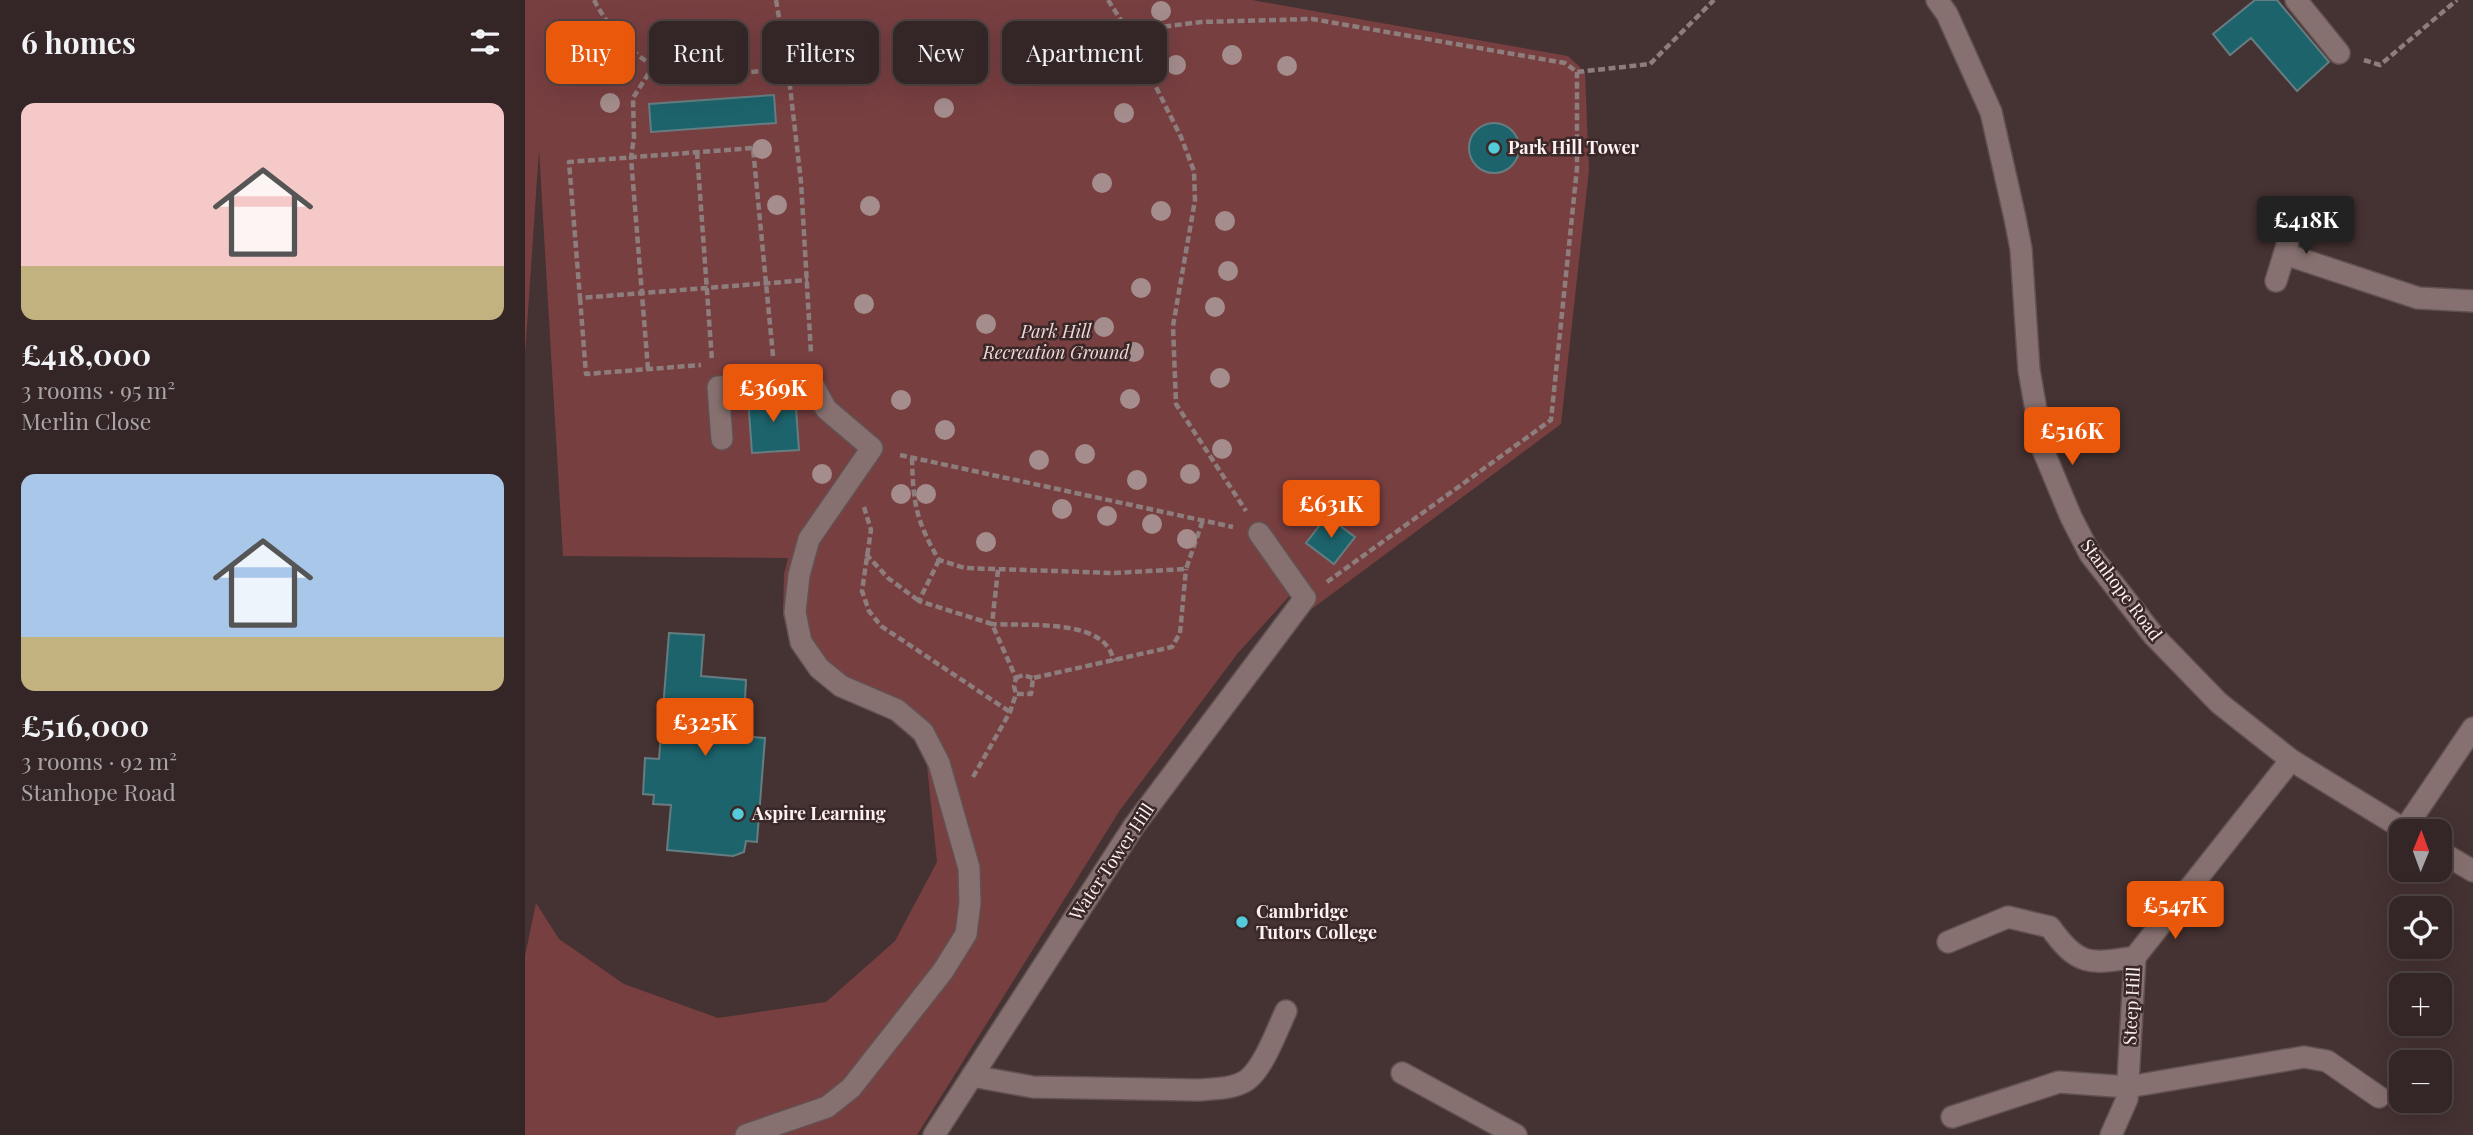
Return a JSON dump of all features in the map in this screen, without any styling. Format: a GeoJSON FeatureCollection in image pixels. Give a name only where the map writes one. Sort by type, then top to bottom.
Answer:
{"type":"FeatureCollection","features":[{"type":"Feature","properties":{"kind":"street","name":"Stanhope Road"},"geometry":{"type":"LineString","coordinates":[[1937,0],[1947,14],[1991,112],[2021,249],[2026,341],[2036,420],[2043,450],[2090,554],[2154,636],[2219,703],[2291,760],[2389,820]]}},
{"type":"Feature","properties":{"kind":"street"},"geometry":{"type":"LineString","coordinates":[[2296,0],[2339,53]]}},
{"type":"Feature","properties":{"kind":"street"},"geometry":{"type":"LineString","coordinates":[[2276,281],[2295,219]]}},
{"type":"Feature","properties":{"kind":"street"},"geometry":{"type":"LineString","coordinates":[[2285,254],[2418,298],[2473,301]]}},
{"type":"Feature","properties":{"kind":"street"},"geometry":{"type":"LineString","coordinates":[[722,439],[718,387],[811,381],[826,409],[872,448],[810,539],[799,575],[795,612],[801,642],[819,668],[842,687],[897,710],[923,732],[939,763],[969,868],[971,903],[966,934],[949,962],[851,1088],[827,1107],[746,1135]]}},
{"type":"Feature","properties":{"kind":"street"},"geometry":{"type":"LineString","coordinates":[[1259,533],[1304,598]]}},
{"type":"Feature","properties":{"kind":"street","name":"Water Tower Hill"},"geometry":{"type":"LineString","coordinates":[[934,1135],[1134,826],[1304,598]]}},
{"type":"Feature","properties":{"kind":"street"},"geometry":{"type":"LineString","coordinates":[[2413,819],[2473,729]]}},
{"type":"Feature","properties":{"kind":"street","name":"Steep Hill"},"geometry":{"type":"LineString","coordinates":[[2111,1135],[2127,1099],[2135,957],[2291,760]]}},
{"type":"Feature","properties":{"kind":"street"},"geometry":{"type":"LineString","coordinates":[[2452,859],[2473,871]]}},
{"type":"Feature","properties":{"kind":"street"},"geometry":{"type":"LineString","coordinates":[[1948,942],[2008,917],[2050,928],[2066,951],[2095,963],[2135,957]]}},
{"type":"Feature","properties":{"kind":"street"},"geometry":{"type":"LineString","coordinates":[[972,1076],[1033,1087],[1197,1090],[1224,1088],[1247,1080],[1263,1059],[1286,1011]]}},
{"type":"Feature","properties":{"kind":"street"},"geometry":{"type":"LineString","coordinates":[[1952,1117],[2059,1082],[2128,1087],[2304,1058],[2327,1061],[2379,1097]]}},
{"type":"Feature","properties":{"kind":"street"},"geometry":{"type":"LineString","coordinates":[[1402,1073],[1516,1135]]}},
{"type":"Feature","properties":{"kind":"path"},"geometry":{"type":"LineString","coordinates":[[594,0],[602,15],[626,45],[649,61]]}},
{"type":"Feature","properties":{"kind":"path"},"geometry":{"type":"LineString","coordinates":[[776,0],[780,21]]}},
{"type":"Feature","properties":{"kind":"path"},"geometry":{"type":"LineString","coordinates":[[1108,0],[1122,21]]}},
{"type":"Feature","properties":{"kind":"path"},"geometry":{"type":"LineString","coordinates":[[1167,26],[1201,22],[1312,19],[1565,63],[1577,72],[1650,64],[1714,0]]}},
{"type":"Feature","properties":{"kind":"path"},"geometry":{"type":"LineString","coordinates":[[2339,53],[2381,65],[2457,0]]}},
{"type":"Feature","properties":{"kind":"path"},"geometry":{"type":"LineString","coordinates":[[1304,598],[1551,420],[1577,168],[1577,72]]}},
{"type":"Feature","properties":{"kind":"path"},"geometry":{"type":"LineString","coordinates":[[648,369],[631,158],[634,137],[633,98],[649,73]]}},
{"type":"Feature","properties":{"kind":"path"},"geometry":{"type":"LineString","coordinates":[[790,84],[801,182],[811,381]]}},
{"type":"Feature","properties":{"kind":"path"},"geometry":{"type":"LineString","coordinates":[[1154,84],[1181,137],[1193,171],[1195,200],[1173,326],[1175,404],[1259,533]]}},
{"type":"Feature","properties":{"kind":"path"},"geometry":{"type":"LineString","coordinates":[[724,363],[586,374],[569,162],[754,148],[773,359],[761,360]]}},
{"type":"Feature","properties":{"kind":"path"},"geometry":{"type":"LineString","coordinates":[[697,152],[712,364]]}},
{"type":"Feature","properties":{"kind":"path"},"geometry":{"type":"LineString","coordinates":[[580,298],[808,280]]}},
{"type":"Feature","properties":{"kind":"path"},"geometry":{"type":"LineString","coordinates":[[872,448],[1259,533]]}},
{"type":"Feature","properties":{"kind":"path"},"geometry":{"type":"LineString","coordinates":[[912,458],[913,494],[920,527],[939,560],[965,568],[998,570],[1114,573],[1186,569]]}},
{"type":"Feature","properties":{"kind":"path"},"geometry":{"type":"LineString","coordinates":[[1016,678],[1023,675],[1033,678],[1173,647],[1180,633],[1186,569],[1203,520]]}},
{"type":"Feature","properties":{"kind":"path"},"geometry":{"type":"LineString","coordinates":[[871,530],[862,591],[869,611],[881,626],[1010,712]]}},
{"type":"Feature","properties":{"kind":"path"},"geometry":{"type":"LineString","coordinates":[[866,554],[888,578],[919,601],[992,624],[1072,628],[1093,635],[1107,646],[1115,661]]}},
{"type":"Feature","properties":{"kind":"path"},"geometry":{"type":"LineString","coordinates":[[919,601],[939,560]]}},
{"type":"Feature","properties":{"kind":"path"},"geometry":{"type":"LineString","coordinates":[[953,812],[1010,712],[1016,694],[1016,678],[992,624],[998,570]]}},
{"type":"Feature","properties":{"kind":"path"},"geometry":{"type":"LineString","coordinates":[[1016,694],[1031,694],[1033,678]]}},
{"type":"Feature","properties":{"kind":"green space","name":"Park Hill Recreation Ground"},"geometry":{"type":"Polygon","coordinates":[[[525,0],[1252,0],[1568,56],[1585,72],[1589,170],[1561,424],[1313,608],[1292,593],[1238,653],[1120,810],[917,1135],[525,1135],[525,956],[536,903],[559,939],[624,984],[718,1018],[826,1002],[895,941],[937,862],[927,766],[915,739],[892,719],[833,694],[813,675],[791,647],[783,614],[784,574],[788,558],[563,556],[539,150],[525,355],[525,0]]]}},
{"type":"Feature","properties":{"kind":"building"},"geometry":{"type":"Polygon","coordinates":[[[2255,0],[2277,0],[2329,62],[2297,91],[2251,38],[2230,55],[2213,34],[2255,0]]]}},
{"type":"Feature","properties":{"kind":"building"},"geometry":{"type":"Polygon","coordinates":[[[774,95],[776,123],[651,132],[649,104],[774,95]]]}},
{"type":"Feature","properties":{"kind":"building","name":"Park Hill Tower"},"geometry":{"type":"Polygon","coordinates":[[[1494,123],[1512,130],[1519,148],[1512,166],[1494,173],[1476,166],[1469,148],[1476,130],[1494,123]]]}},
{"type":"Feature","properties":{"kind":"building"},"geometry":{"type":"Polygon","coordinates":[[[795,395],[799,450],[752,453],[748,398],[795,395]]]}},
{"type":"Feature","properties":{"kind":"building"},"geometry":{"type":"Polygon","coordinates":[[[1327,516],[1355,537],[1334,564],[1306,543],[1327,516]]]}},
{"type":"Feature","properties":{"kind":"building"},"geometry":{"type":"Polygon","coordinates":[[[669,633],[704,635],[701,676],[746,680],[743,736],[765,738],[757,842],[746,841],[744,852],[733,856],[667,850],[671,805],[653,804],[654,795],[643,794],[645,758],[659,759],[669,633]]]}},
{"type":"Feature","properties":{"kind":"place","name":"Park Hill Tower"},"geometry":{"type":"Point","coordinates":[1494,148]}},
{"type":"Feature","properties":{"kind":"place","name":"Aspire Learning"},"geometry":{"type":"Point","coordinates":[738,814]}},
{"type":"Feature","properties":{"kind":"place","name":"Cambridge Tutors College"},"geometry":{"type":"Point","coordinates":[1242,922]}}]}
